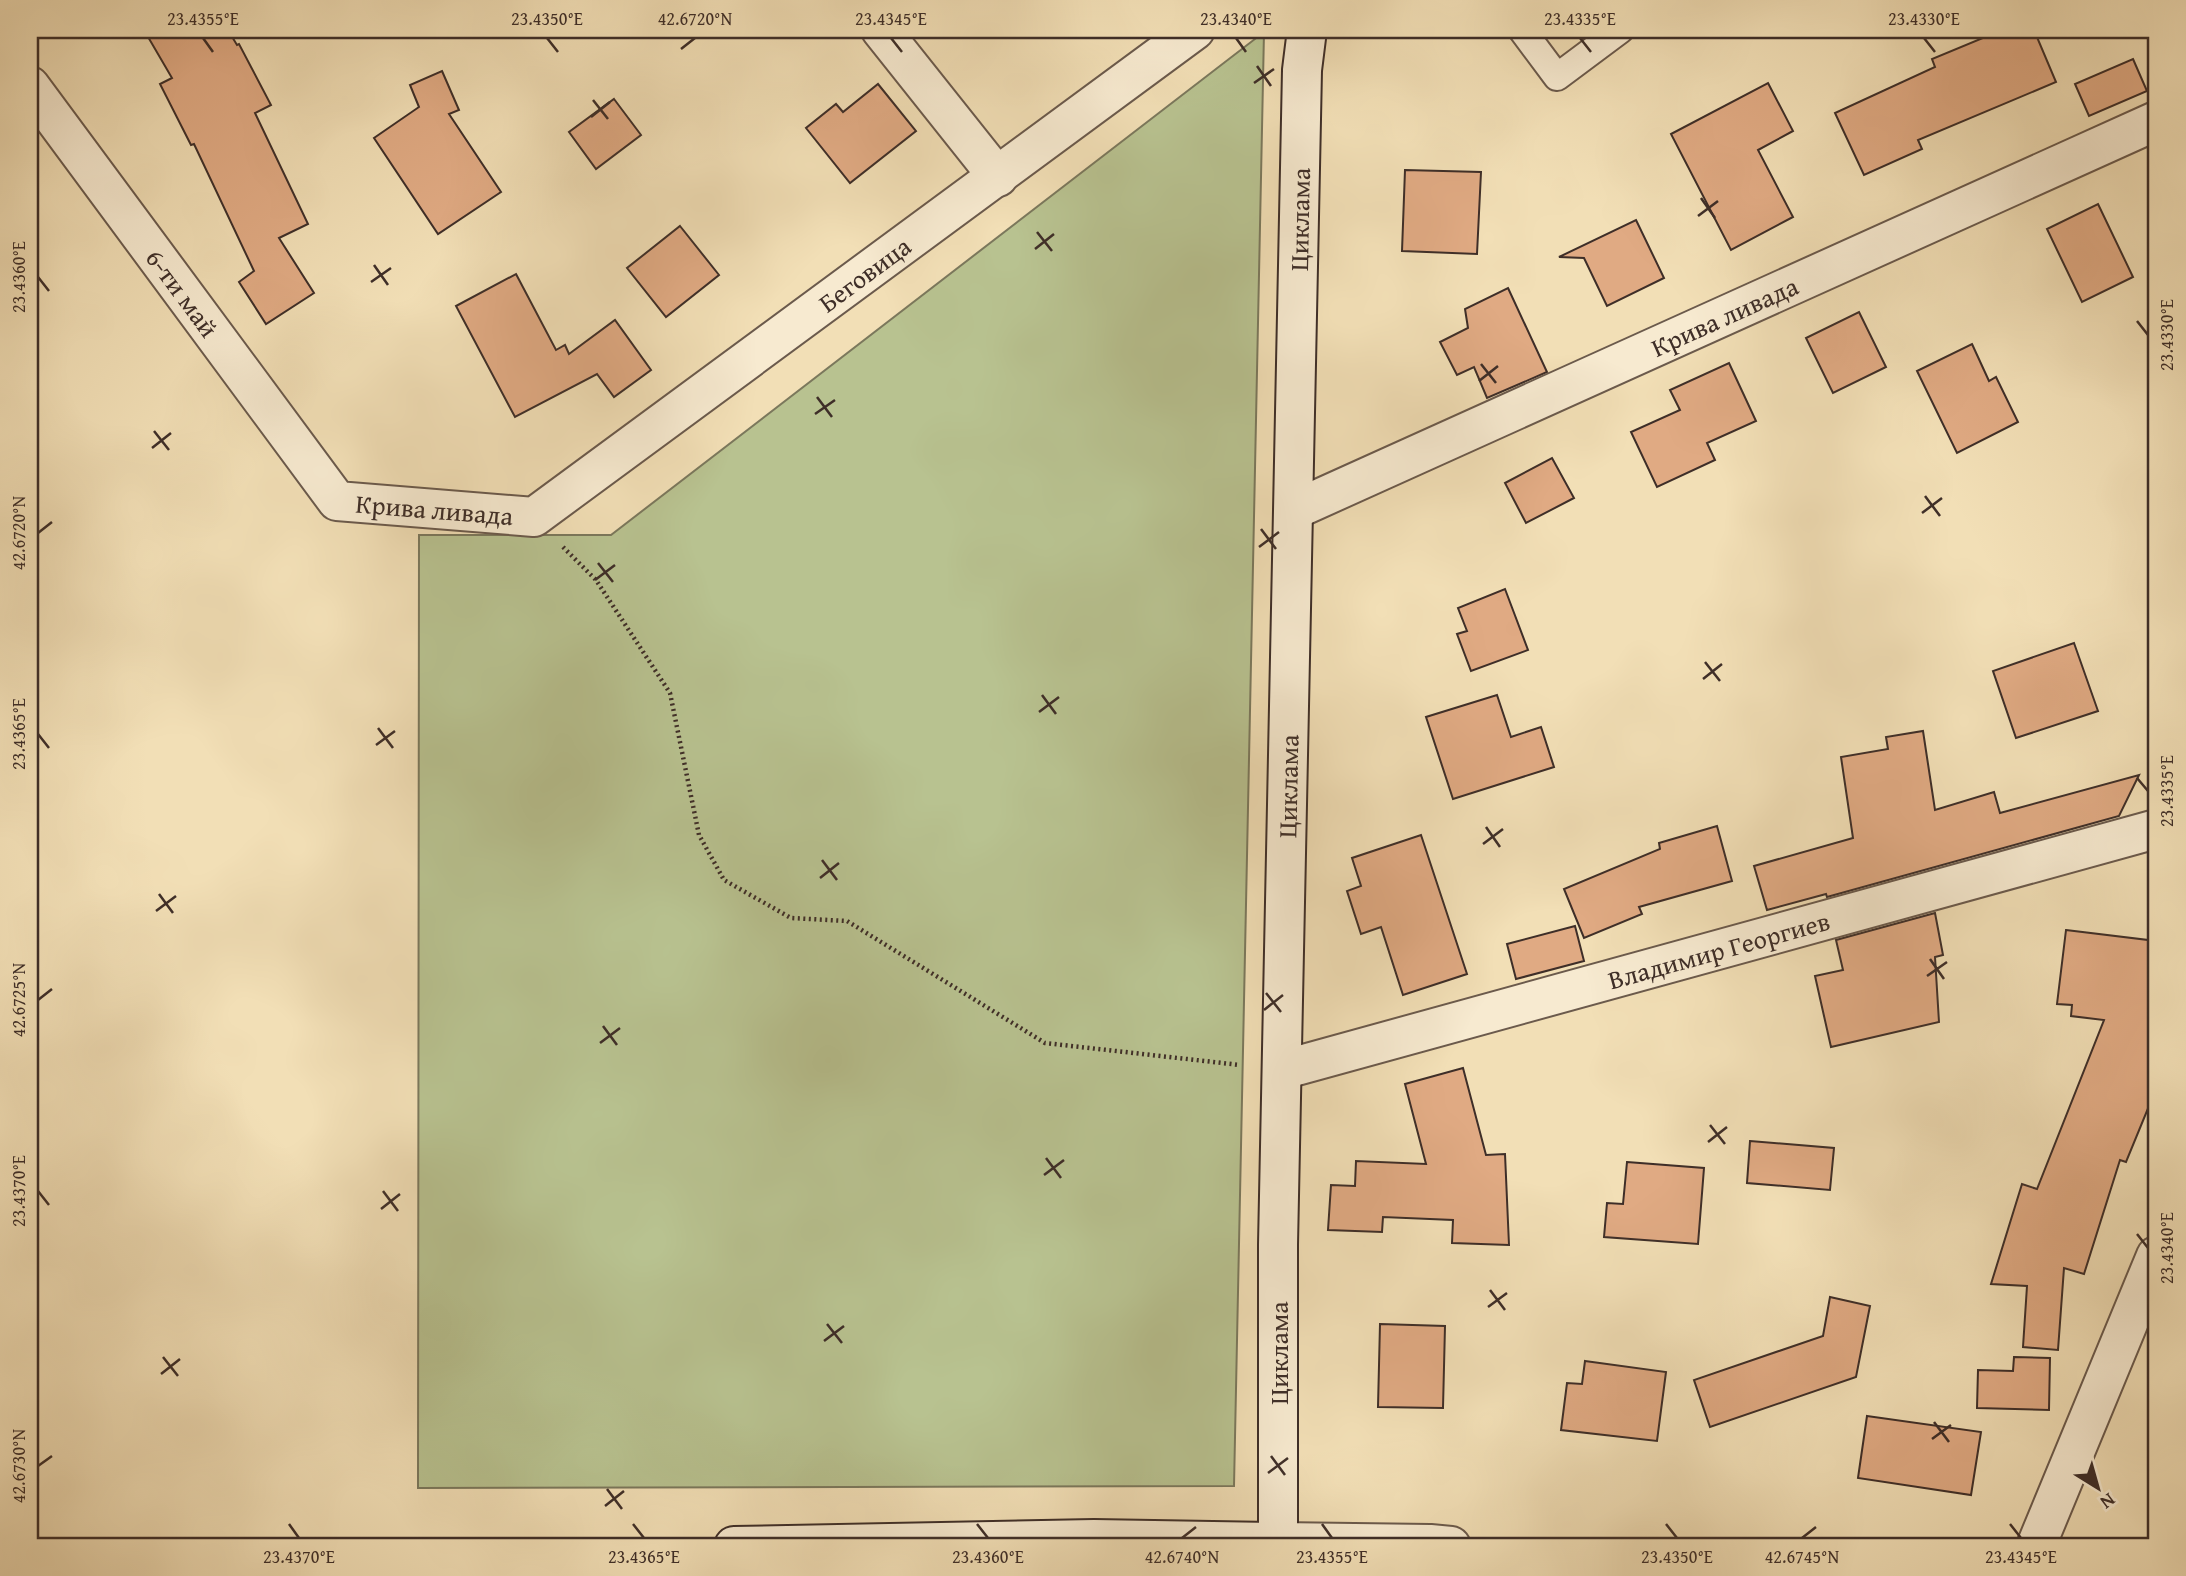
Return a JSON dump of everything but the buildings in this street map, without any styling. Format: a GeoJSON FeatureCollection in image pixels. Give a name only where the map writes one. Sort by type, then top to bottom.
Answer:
{"type":"FeatureCollection","features":[{"type":"Feature","properties":{"kind":"street"},"geometry":{"type":"LineString","coordinates":[[881,30],[998,177]]}},
{"type":"Feature","properties":{"kind":"street","name":"Беговица"},"geometry":{"type":"LineString","coordinates":[[534,517],[1195,30]]}},
{"type":"Feature","properties":{"kind":"street","name":"Циклама"},"geometry":{"type":"LineString","coordinates":[[1278,1542],[1278,1245],[1302,70],[1307,30]]}},
{"type":"Feature","properties":{"kind":"street","name":"6-ти май"},"geometry":{"type":"LineString","coordinates":[[30,86],[337,500]]}},
{"type":"Feature","properties":{"kind":"street","name":"Крива ливада"},"geometry":{"type":"LineString","coordinates":[[1294,510],[2156,121]]}},
{"type":"Feature","properties":{"kind":"street","name":"Крива ливада"},"geometry":{"type":"LineString","coordinates":[[337,500],[534,517]]}},
{"type":"Feature","properties":{"kind":"street","name":"Владимир Георгиев"},"geometry":{"type":"LineString","coordinates":[[1283,1070],[2156,829]]}},
{"type":"Feature","properties":{"kind":"street"},"geometry":{"type":"LineString","coordinates":[[2036,1546],[2156,1256]]}},
{"type":"Feature","properties":{"kind":"street"},"geometry":{"type":"LineString","coordinates":[[734,1546],[1094,1539],[1451,1546]]}},
{"type":"Feature","properties":{"kind":"lane"},"geometry":{"type":"LineString","coordinates":[[1522,30],[1557,77],[1620,30]]}},
{"type":"Feature","properties":{"kind":"path"},"geometry":{"type":"LineString","coordinates":[[534,517],[596,580],[670,693],[699,835],[724,880],[792,918],[847,921],[1045,1043],[1283,1070]]}},
{"type":"Feature","properties":{"kind":"green space"},"geometry":{"type":"Polygon","coordinates":[[[1264,32],[1234,1486],[418,1488],[419,535],[611,535],[1264,32]]]}}]}
